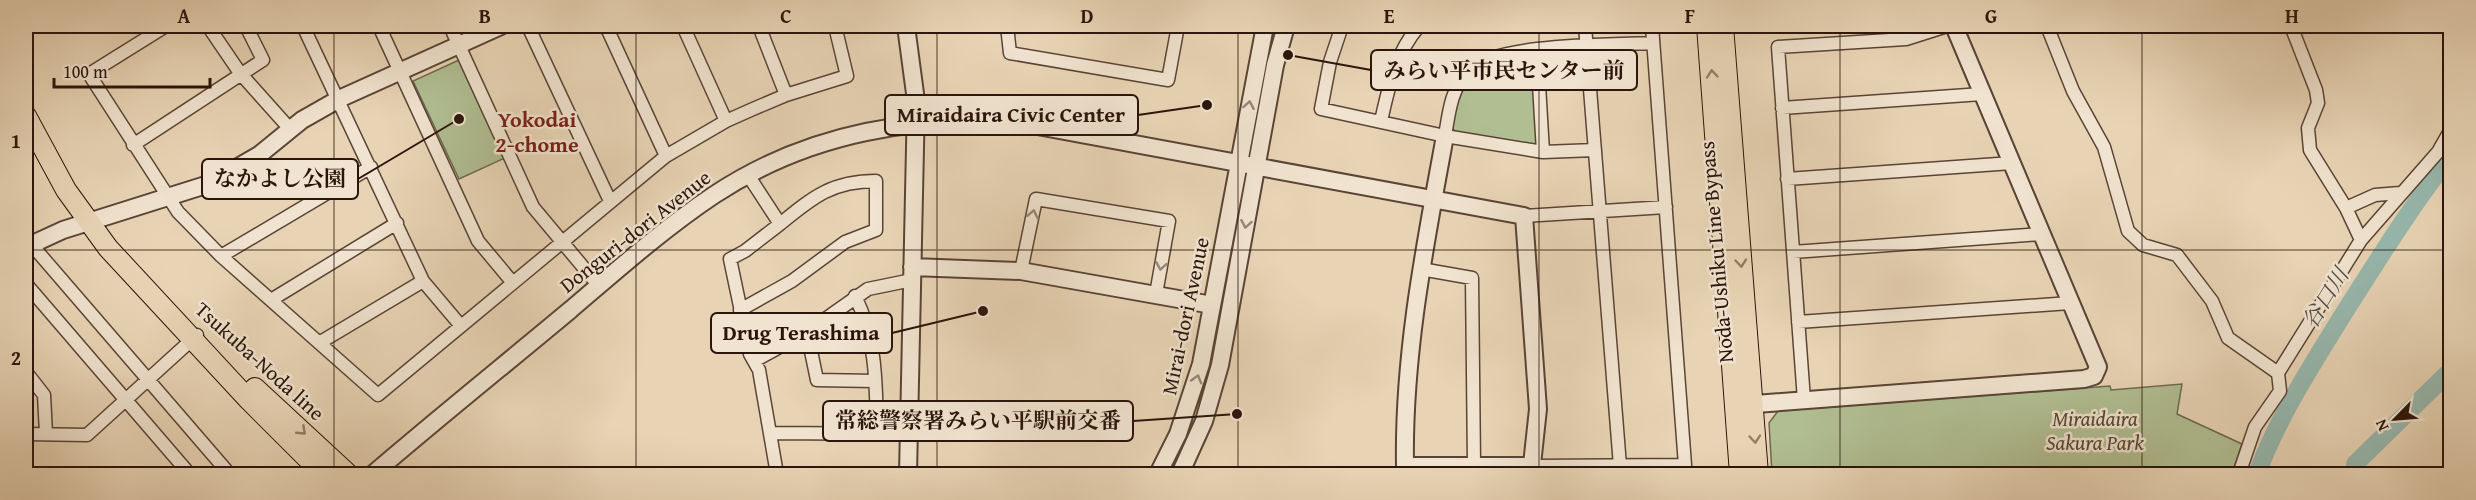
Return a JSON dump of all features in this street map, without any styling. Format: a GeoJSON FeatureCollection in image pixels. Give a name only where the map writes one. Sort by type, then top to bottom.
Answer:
{"type":"FeatureCollection","features":[{"type":"Feature","properties":{"kind":"main road","name":"Noda-Ushiku Line Bypass"},"geometry":{"type":"LineString","coordinates":[[1707,26],[1743,404],[1758,474]]}},
{"type":"Feature","properties":{"kind":"main road","name":"Noda-Ushiku Line Bypass"},"geometry":{"type":"LineString","coordinates":[[1723,26],[1743,404],[1740,474]]}},
{"type":"Feature","properties":{"kind":"main road","name":"Tsukuba-Noda line"},"geometry":{"type":"LineString","coordinates":[[26,116],[49,161],[88,222],[132,275],[195,337],[348,474]]}},
{"type":"Feature","properties":{"kind":"main road","name":"Tsukuba-Noda line"},"geometry":{"type":"LineString","coordinates":[[195,337],[323,474]]}},
{"type":"Feature","properties":{"kind":"street"},"geometry":{"type":"LineString","coordinates":[[166,26],[89,74],[168,198],[221,256],[378,395],[666,156],[726,121],[786,95],[847,76],[835,26]]}},
{"type":"Feature","properties":{"kind":"street"},"geometry":{"type":"LineString","coordinates":[[208,26],[240,72],[290,129]]}},
{"type":"Feature","properties":{"kind":"street"},"geometry":{"type":"LineString","coordinates":[[133,145],[240,72],[263,60],[246,26]]}},
{"type":"Feature","properties":{"kind":"street"},"geometry":{"type":"LineString","coordinates":[[303,26],[423,281],[461,326]]}},
{"type":"Feature","properties":{"kind":"street"},"geometry":{"type":"LineString","coordinates":[[379,26],[478,241],[513,283]]}},
{"type":"Feature","properties":{"kind":"street"},"geometry":{"type":"LineString","coordinates":[[450,26],[533,207],[599,286]]}},
{"type":"Feature","properties":{"kind":"street"},"geometry":{"type":"LineString","coordinates":[[226,474],[226,470],[149,380],[28,245],[88,222],[209,184],[259,154],[290,129],[339,99],[501,26]]}},
{"type":"Feature","properties":{"kind":"street"},"geometry":{"type":"LineString","coordinates":[[528,26],[610,201]]}},
{"type":"Feature","properties":{"kind":"street"},"geometry":{"type":"LineString","coordinates":[[606,26],[666,156]]}},
{"type":"Feature","properties":{"kind":"street"},"geometry":{"type":"LineString","coordinates":[[683,26],[726,121]]}},
{"type":"Feature","properties":{"kind":"street"},"geometry":{"type":"LineString","coordinates":[[759,26],[786,95]]}},
{"type":"Feature","properties":{"kind":"street"},"geometry":{"type":"LineString","coordinates":[[906,26],[913,65],[915,123],[908,474]]}},
{"type":"Feature","properties":{"kind":"street"},"geometry":{"type":"LineString","coordinates":[[1007,26],[1010,53],[1168,80],[1178,26]]}},
{"type":"Feature","properties":{"kind":"street","name":"Mirai-dori Avenue"},"geometry":{"type":"LineString","coordinates":[[1158,474],[1178,434],[1191,399],[1212,305],[1265,26]]}},
{"type":"Feature","properties":{"kind":"street","name":"Mirai-dori Avenue"},"geometry":{"type":"LineString","coordinates":[[1180,474],[1201,428],[1220,365],[1275,65],[1286,26]]}},
{"type":"Feature","properties":{"kind":"street"},"geometry":{"type":"LineString","coordinates":[[1342,26],[1330,62],[1321,109],[1444,136],[1543,152],[1595,150]]}},
{"type":"Feature","properties":{"kind":"street"},"geometry":{"type":"LineString","coordinates":[[1381,121],[1394,66],[1406,43],[1419,26]]}},
{"type":"Feature","properties":{"kind":"street"},"geometry":{"type":"LineString","coordinates":[[1585,26],[1620,466]]}},
{"type":"Feature","properties":{"kind":"street"},"geometry":{"type":"LineString","coordinates":[[1652,26],[1685,465],[1532,470],[1474,465],[1405,466],[1404,407],[1421,269],[1452,95],[1468,70],[1480,61],[1494,56],[1653,43]]}},
{"type":"Feature","properties":{"kind":"street"},"geometry":{"type":"LineString","coordinates":[[1905,26],[1906,39]]}},
{"type":"Feature","properties":{"kind":"street"},"geometry":{"type":"LineString","coordinates":[[1804,400],[1778,46],[1906,39],[1947,26]]}},
{"type":"Feature","properties":{"kind":"street"},"geometry":{"type":"LineString","coordinates":[[1743,404],[2084,379],[2094,376],[2098,367],[1954,26]]}},
{"type":"Feature","properties":{"kind":"street"},"geometry":{"type":"LineString","coordinates":[[2047,26],[2073,92],[2104,147],[2128,231],[2143,245],[2177,255],[2212,301],[2228,338],[2278,373]]}},
{"type":"Feature","properties":{"kind":"street"},"geometry":{"type":"LineString","coordinates":[[2291,26],[2316,90],[2318,103],[2308,128],[2310,150],[2346,207],[2361,240]]}},
{"type":"Feature","properties":{"kind":"street"},"geometry":{"type":"LineString","coordinates":[[1537,51],[1543,152]]}},
{"type":"Feature","properties":{"kind":"street"},"geometry":{"type":"LineString","coordinates":[[1782,108],[1982,94]]}},
{"type":"Feature","properties":{"kind":"street","name":"Donguri-dori Avenue"},"geometry":{"type":"LineString","coordinates":[[373,474],[689,213],[748,175],[796,152],[879,128],[915,123],[989,120],[1032,125],[1239,162],[1433,201],[1524,216]]}},
{"type":"Feature","properties":{"kind":"street"},"geometry":{"type":"LineString","coordinates":[[2239,474],[2255,427],[2280,391],[2278,373],[2361,240],[2438,152],[2451,131]]}},
{"type":"Feature","properties":{"kind":"street"},"geometry":{"type":"LineString","coordinates":[[1787,179],[2012,163]]}},
{"type":"Feature","properties":{"kind":"street"},"geometry":{"type":"LineString","coordinates":[[221,256],[371,167]]}},
{"type":"Feature","properties":{"kind":"street"},"geometry":{"type":"LineString","coordinates":[[748,175],[780,224]]}},
{"type":"Feature","properties":{"kind":"street"},"geometry":{"type":"LineString","coordinates":[[740,310],[792,281],[844,242],[876,230],[876,180],[855,181],[825,190],[745,251],[730,259],[740,310],[750,354],[759,370],[772,432],[777,474]]}},
{"type":"Feature","properties":{"kind":"street"},"geometry":{"type":"LineString","coordinates":[[2346,207],[2375,195],[2400,193]]}},
{"type":"Feature","properties":{"kind":"street"},"geometry":{"type":"LineString","coordinates":[[1022,271],[1036,199],[1169,221],[1156,294]]}},
{"type":"Feature","properties":{"kind":"street"},"geometry":{"type":"LineString","coordinates":[[1532,470],[1539,409],[1524,216],[1665,207]]}},
{"type":"Feature","properties":{"kind":"street"},"geometry":{"type":"LineString","coordinates":[[271,300],[397,223]]}},
{"type":"Feature","properties":{"kind":"street"},"geometry":{"type":"LineString","coordinates":[[1793,252],[2042,234]]}},
{"type":"Feature","properties":{"kind":"street"},"geometry":{"type":"LineString","coordinates":[[1421,269],[1472,278],[1474,465]]}},
{"type":"Feature","properties":{"kind":"street"},"geometry":{"type":"LineString","coordinates":[[754,361],[807,332],[855,296],[912,274],[1022,271],[1212,305]]}},
{"type":"Feature","properties":{"kind":"street"},"geometry":{"type":"LineString","coordinates":[[319,343],[423,281]]}},
{"type":"Feature","properties":{"kind":"street"},"geometry":{"type":"LineString","coordinates":[[26,284],[124,402],[186,470],[186,474]]}},
{"type":"Feature","properties":{"kind":"street"},"geometry":{"type":"LineString","coordinates":[[855,296],[868,330],[875,358],[877,434]]}},
{"type":"Feature","properties":{"kind":"street"},"geometry":{"type":"LineString","coordinates":[[1798,322],[2070,303]]}},
{"type":"Feature","properties":{"kind":"street"},"geometry":{"type":"LineString","coordinates":[[807,332],[817,380],[875,381]]}},
{"type":"Feature","properties":{"kind":"street"},"geometry":{"type":"LineString","coordinates":[[26,434],[87,435],[195,337]]}},
{"type":"Feature","properties":{"kind":"street"},"geometry":{"type":"LineString","coordinates":[[26,372],[44,395],[46,434]]}},
{"type":"Feature","properties":{"kind":"street"},"geometry":{"type":"LineString","coordinates":[[772,432],[909,434]]}},
{"type":"Feature","properties":{"kind":"green space"},"geometry":{"type":"Polygon","coordinates":[[[1528,57],[1534,62],[1541,142],[1534,148],[1455,132],[1451,124],[1455,107],[1467,82],[1484,67],[1496,62],[1528,57]]]}},
{"type":"Feature","properties":{"kind":"green space"},"geometry":{"type":"Polygon","coordinates":[[[459,60],[505,158],[459,179],[413,81],[459,60]]]}},
{"type":"Feature","properties":{"kind":"green space","name":"Miraidaira Sakura Park"},"geometry":{"type":"Polygon","coordinates":[[[2182,384],[2177,414],[2242,444],[2232,474],[1772,474],[1769,423],[1778,411],[2110,386],[2111,390],[2182,384]]]}},
{"type":"Feature","properties":{"kind":"waterway","name":"谷口川"},"geometry":{"type":"LineString","coordinates":[[2257,474],[2285,412],[2320,352],[2395,234],[2450,157]]}},
{"type":"Feature","properties":{"kind":"waterway","name":"谷口川"},"geometry":{"type":"LineString","coordinates":[[2355,464],[2450,371]]}},
{"type":"Feature","properties":{"kind":"place","name":"みらい平市民センター前"},"geometry":{"type":"Point","coordinates":[1288,55]}},
{"type":"Feature","properties":{"kind":"place","name":"Miraidaira Civic Center"},"geometry":{"type":"Point","coordinates":[1207,105]}},
{"type":"Feature","properties":{"kind":"place","name":"なかよし公園"},"geometry":{"type":"Point","coordinates":[459,119]}},
{"type":"Feature","properties":{"kind":"place","name":"Drug Terashima"},"geometry":{"type":"Point","coordinates":[983,311]}},
{"type":"Feature","properties":{"kind":"place","name":"常総警察署みらい平駅前交番"},"geometry":{"type":"Point","coordinates":[1237,414]}},
{"type":"Feature","properties":{"kind":"district","name":"Yokodai 2-chome"},"geometry":{"type":"Point","coordinates":[537,132]}}]}
